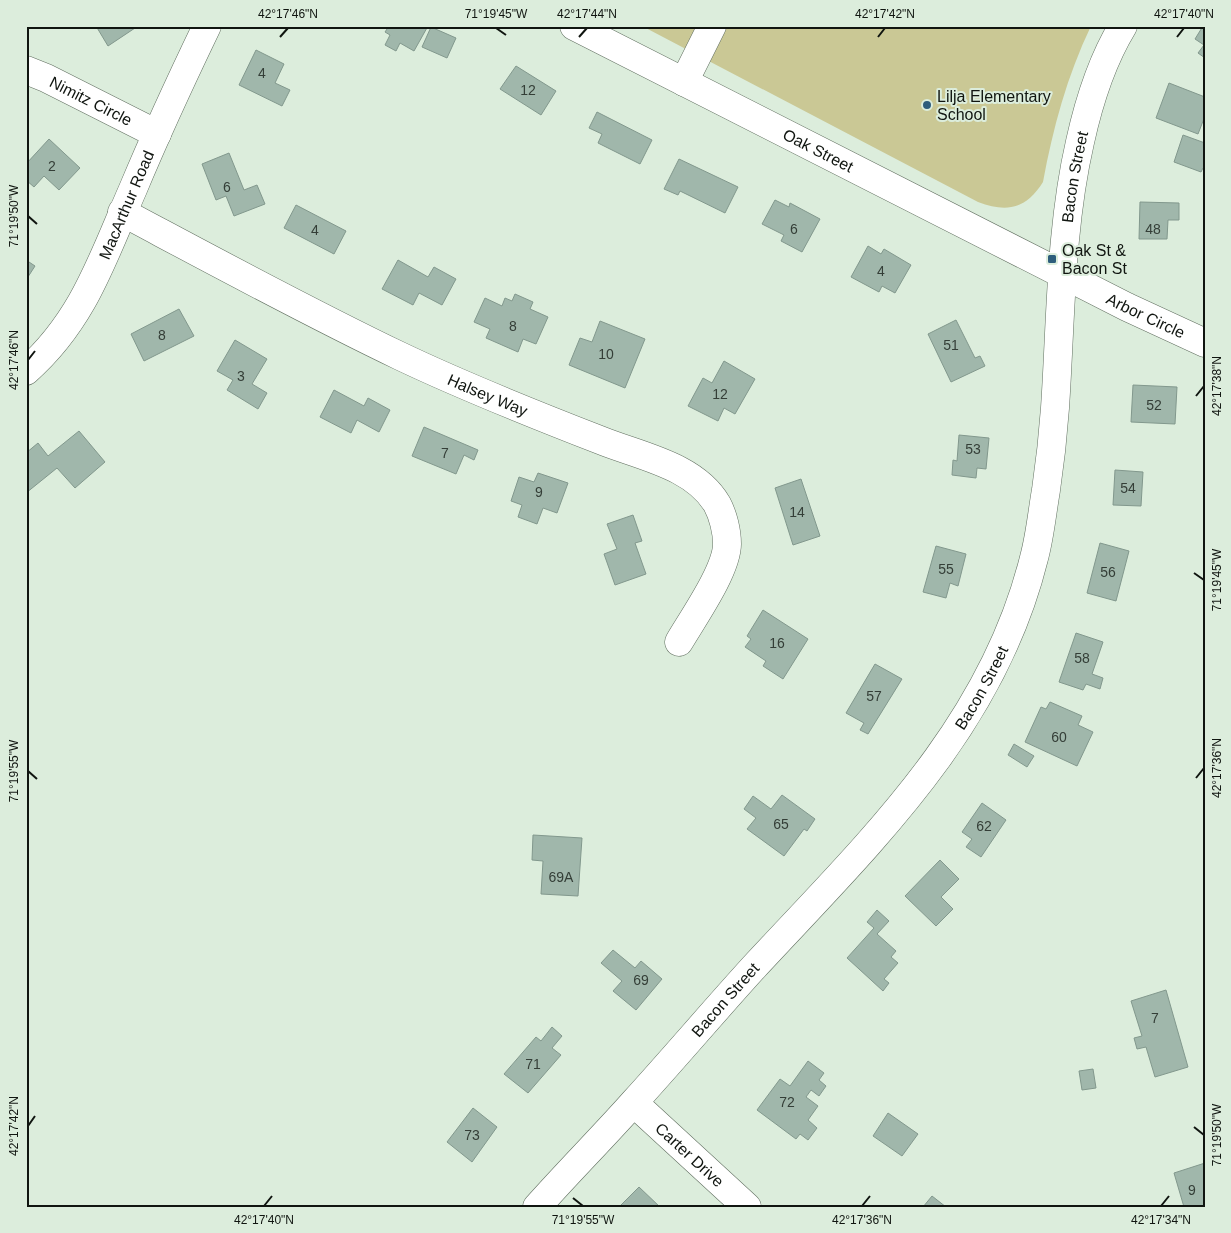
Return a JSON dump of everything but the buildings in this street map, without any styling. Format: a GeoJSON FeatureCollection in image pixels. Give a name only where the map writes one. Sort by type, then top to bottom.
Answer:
{"type":"FeatureCollection","features":[{"type":"Feature","properties":{"kind":"street","name":"MacArthur Road"},"geometry":{"type":"LineString","coordinates":[[26,371],[61,334],[83,302],[207,26]]}},
{"type":"Feature","properties":{"kind":"street","name":"Oak Street"},"geometry":{"type":"LineString","coordinates":[[574,26],[1062,273]]}},
{"type":"Feature","properties":{"kind":"street"},"geometry":{"type":"LineString","coordinates":[[684,82],[712,26]]}},
{"type":"Feature","properties":{"kind":"street","name":"Bacon Street"},"geometry":{"type":"LineString","coordinates":[[537,1207],[634,1103],[735,988],[894,813],[950,742],[972,709],[992,672],[1010,635],[1024,594],[1035,556],[1041,521],[1055,410],[1066,215],[1073,172],[1091,96],[1102,66],[1123,26]]}},
{"type":"Feature","properties":{"kind":"street","name":"Nimitz Circle"},"geometry":{"type":"LineString","coordinates":[[26,70],[54,82],[157,134]]}},
{"type":"Feature","properties":{"kind":"street","name":"Halsey Way"},"geometry":{"type":"LineString","coordinates":[[122,212],[302,307],[402,357],[531,413],[660,463],[687,475],[706,489],[718,506],[725,524],[727,544],[723,563],[679,642]]}},
{"type":"Feature","properties":{"kind":"street","name":"Arbor Circle"},"geometry":{"type":"LineString","coordinates":[[1062,273],[1127,307],[1205,343]]}},
{"type":"Feature","properties":{"kind":"street","name":"Carter Drive"},"geometry":{"type":"LineString","coordinates":[[634,1103],[746,1207]]}},
{"type":"Feature","properties":{"kind":"shaded area","name":"Lilja Elementary School"},"geometry":{"type":"Polygon","coordinates":[[[642,26],[1091,26],[1082,45],[1062,102],[1043,182],[1030,198],[1023,203],[1007,208],[978,202],[642,26]]]}},
{"type":"Feature","properties":{"kind":"place","name":"Lilja Elementary School"},"geometry":{"type":"Point","coordinates":[927,105]}},
{"type":"Feature","properties":{"kind":"place","name":"Oak St & Bacon St"},"geometry":{"type":"Point","coordinates":[1052,259]}}]}
